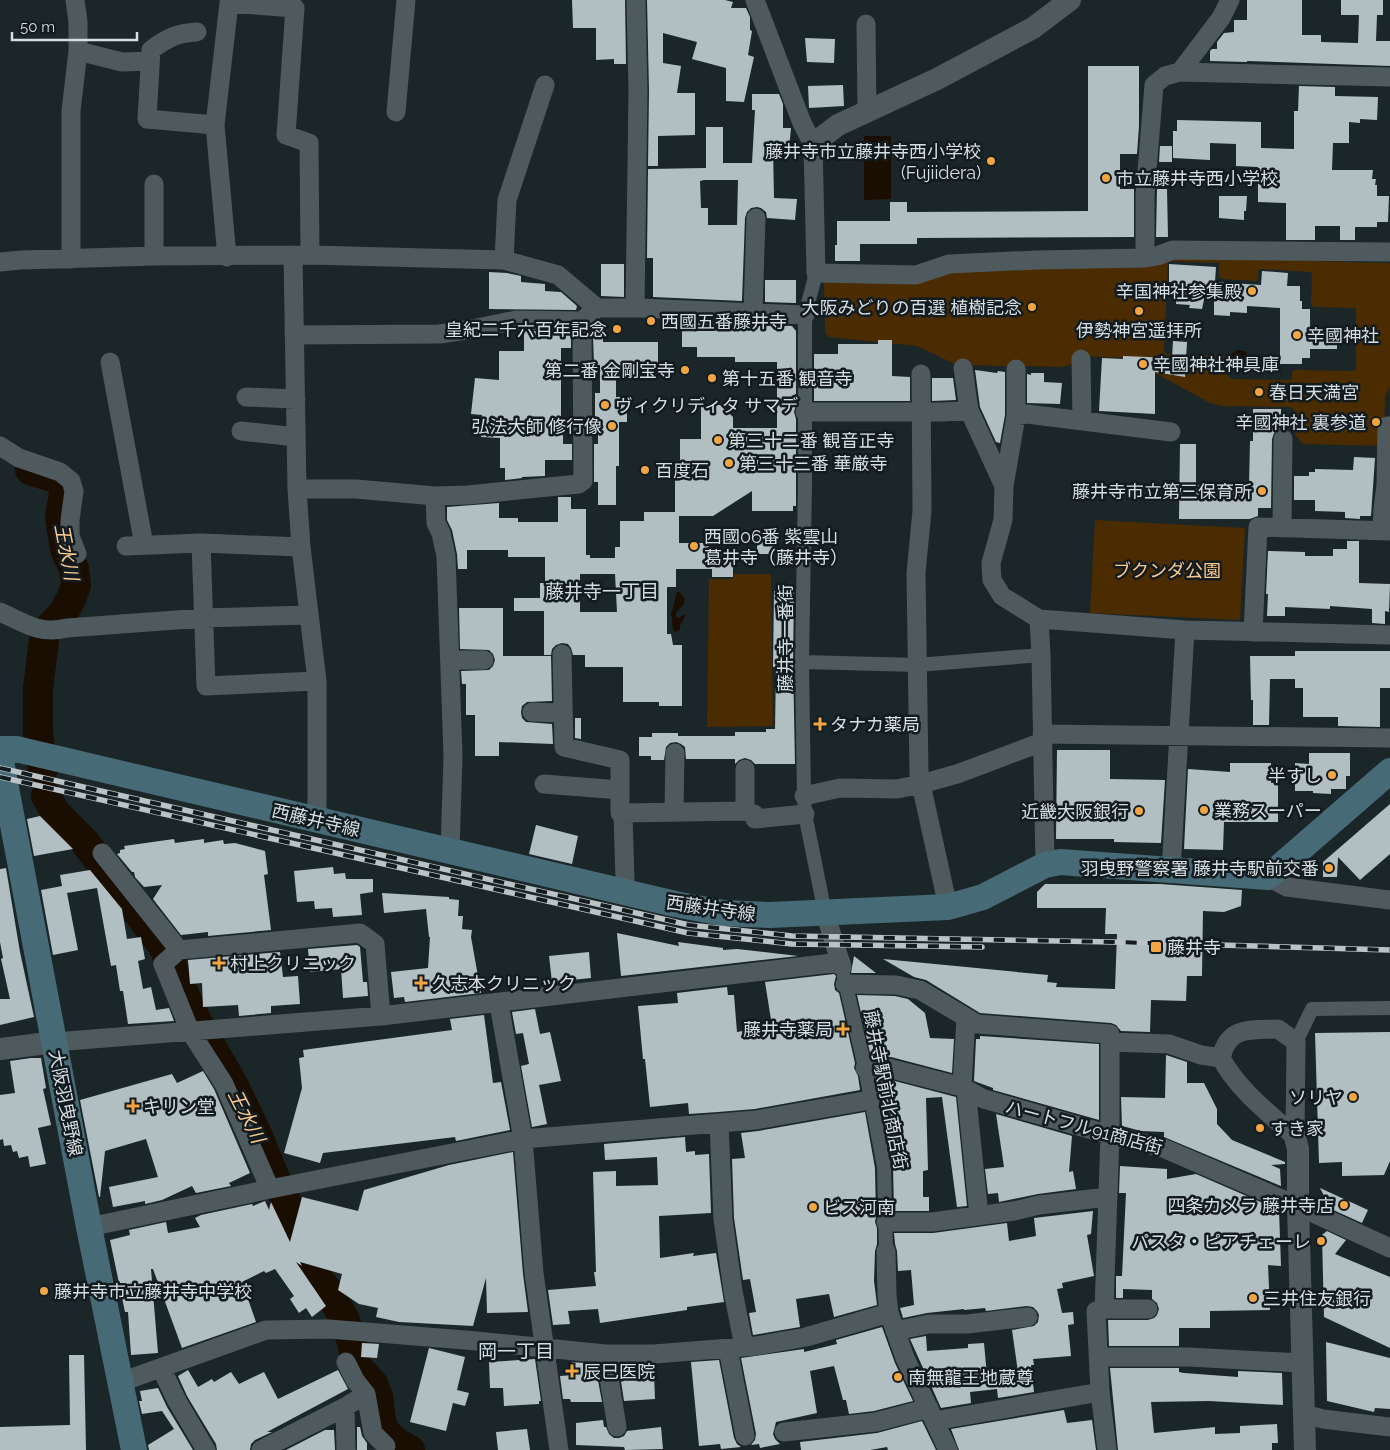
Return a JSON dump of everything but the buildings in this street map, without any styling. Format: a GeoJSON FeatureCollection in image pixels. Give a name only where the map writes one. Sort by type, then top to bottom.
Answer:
{"type":"FeatureCollection","features":[{"type":"Feature","properties":{"kind":"main road","name":"西藤井寺線"},"geometry":{"type":"LineString","coordinates":[[0,749],[16,749],[624,892],[723,913],[770,915],[948,907],[983,897],[1045,865],[1060,862],[1268,877]]}},
{"type":"Feature","properties":{"kind":"main road","name":"大阪羽曳野線"},"geometry":{"type":"LineString","coordinates":[[0,756],[89,1227],[134,1450]]}},
{"type":"Feature","properties":{"kind":"main road"},"geometry":{"type":"LineString","coordinates":[[1268,877],[1390,771]]}},
{"type":"Feature","properties":{"kind":"street"},"geometry":{"type":"LineString","coordinates":[[70,259],[71,111],[78,51],[78,22],[75,0]]}},
{"type":"Feature","properties":{"kind":"street"},"geometry":{"type":"LineString","coordinates":[[396,112],[406,0]]}},
{"type":"Feature","properties":{"kind":"street"},"geometry":{"type":"LineString","coordinates":[[635,308],[638,91],[636,0]]}},
{"type":"Feature","properties":{"kind":"street"},"geometry":{"type":"LineString","coordinates":[[755,0],[802,123],[813,144],[816,273],[916,276],[949,264],[1144,258],[1157,256],[1173,250],[1390,252]]}},
{"type":"Feature","properties":{"kind":"street"},"geometry":{"type":"LineString","coordinates":[[813,144],[838,126],[937,79],[1034,28],[1070,0]]}},
{"type":"Feature","properties":{"kind":"street"},"geometry":{"type":"LineString","coordinates":[[1180,72],[1221,18],[1230,0]]}},
{"type":"Feature","properties":{"kind":"street"},"geometry":{"type":"LineString","coordinates":[[227,257],[214,125],[229,3],[295,8],[286,136],[309,143],[302,255],[294,335],[297,489],[308,615],[317,681],[317,820]]}},
{"type":"Feature","properties":{"kind":"street"},"geometry":{"type":"LineString","coordinates":[[866,24],[867,112]]}},
{"type":"Feature","properties":{"kind":"street"},"geometry":{"type":"LineString","coordinates":[[197,32],[185,32],[167,38],[151,50],[147,119],[214,125]]}},
{"type":"Feature","properties":{"kind":"street"},"geometry":{"type":"LineString","coordinates":[[78,51],[122,62],[150,61]]}},
{"type":"Feature","properties":{"kind":"street"},"geometry":{"type":"LineString","coordinates":[[1144,258],[1145,195],[1154,84],[1165,76],[1180,72],[1390,77]]}},
{"type":"Feature","properties":{"kind":"street"},"geometry":{"type":"LineString","coordinates":[[504,260],[507,200],[545,85]]}},
{"type":"Feature","properties":{"kind":"street"},"geometry":{"type":"LineString","coordinates":[[154,184],[154,256]]}},
{"type":"Feature","properties":{"kind":"street"},"geometry":{"type":"LineString","coordinates":[[753,312],[756,218]]}},
{"type":"Feature","properties":{"kind":"street"},"geometry":{"type":"LineString","coordinates":[[0,262],[154,256],[302,255],[398,259],[504,260],[558,275],[597,308],[805,315]]}},
{"type":"Feature","properties":{"kind":"street","name":"藤井寺一番街"},"geometry":{"type":"LineString","coordinates":[[816,273],[805,315],[802,662],[804,805],[825,913]]}},
{"type":"Feature","properties":{"kind":"street"},"geometry":{"type":"LineString","coordinates":[[294,335],[440,334],[516,320],[582,321],[597,308]]}},
{"type":"Feature","properties":{"kind":"street"},"geometry":{"type":"LineString","coordinates":[[297,489],[356,489],[435,496],[468,495],[579,484],[583,481],[582,321]]}},
{"type":"Feature","properties":{"kind":"street"},"geometry":{"type":"LineString","coordinates":[[1081,359],[1082,420]]}},
{"type":"Feature","properties":{"kind":"street"},"geometry":{"type":"LineString","coordinates":[[110,362],[135,545],[201,543],[301,547]]}},
{"type":"Feature","properties":{"kind":"street"},"geometry":{"type":"LineString","coordinates":[[962,368],[969,410],[1004,486]]}},
{"type":"Feature","properties":{"kind":"street"},"geometry":{"type":"LineString","coordinates":[[1016,369],[1016,416],[1004,486],[1004,520],[991,563],[992,580],[1002,596],[1039,619],[1185,630],[1390,635]]}},
{"type":"Feature","properties":{"kind":"street"},"geometry":{"type":"LineString","coordinates":[[921,374],[922,511],[916,573],[919,775],[948,907]]}},
{"type":"Feature","properties":{"kind":"street"},"geometry":{"type":"LineString","coordinates":[[246,397],[296,399]]}},
{"type":"Feature","properties":{"kind":"street"},"geometry":{"type":"LineString","coordinates":[[805,412],[969,410]]}},
{"type":"Feature","properties":{"kind":"street"},"geometry":{"type":"LineString","coordinates":[[1016,416],[1027,414],[1171,432]]}},
{"type":"Feature","properties":{"kind":"street"},"geometry":{"type":"LineString","coordinates":[[1253,632],[1258,527],[1386,531],[1383,508],[1386,485],[1387,426],[1390,426]]}},
{"type":"Feature","properties":{"kind":"street"},"geometry":{"type":"LineString","coordinates":[[241,431],[296,437]]}},
{"type":"Feature","properties":{"kind":"street"},"geometry":{"type":"LineString","coordinates":[[1282,528],[1283,438]]}},
{"type":"Feature","properties":{"kind":"street"},"geometry":{"type":"LineString","coordinates":[[0,446],[20,458],[60,472],[71,481],[74,491],[70,536],[77,554]]}},
{"type":"Feature","properties":{"kind":"street"},"geometry":{"type":"LineString","coordinates":[[435,496],[436,523],[446,556],[453,756],[450,851]]}},
{"type":"Feature","properties":{"kind":"street"},"geometry":{"type":"LineString","coordinates":[[201,543],[206,686],[317,681]]}},
{"type":"Feature","properties":{"kind":"street"},"geometry":{"type":"LineString","coordinates":[[0,612],[47,631],[203,618],[308,615]]}},
{"type":"Feature","properties":{"kind":"street"},"geometry":{"type":"LineString","coordinates":[[1039,619],[1045,865]]}},
{"type":"Feature","properties":{"kind":"street"},"geometry":{"type":"LineString","coordinates":[[1171,870],[1185,630]]}},
{"type":"Feature","properties":{"kind":"street"},"geometry":{"type":"LineString","coordinates":[[562,654],[564,747],[620,760],[620,813],[623,813],[624,892]]}},
{"type":"Feature","properties":{"kind":"street"},"geometry":{"type":"LineString","coordinates":[[802,662],[917,666],[1041,655]]}},
{"type":"Feature","properties":{"kind":"street"},"geometry":{"type":"LineString","coordinates":[[450,660],[484,660]]}},
{"type":"Feature","properties":{"kind":"street"},"geometry":{"type":"LineString","coordinates":[[532,712],[559,713],[564,716]]}},
{"type":"Feature","properties":{"kind":"street"},"geometry":{"type":"LineString","coordinates":[[623,813],[745,811],[754,814],[755,819],[804,805],[840,788],[897,789],[957,774],[1042,738],[1179,735],[1390,738]]}},
{"type":"Feature","properties":{"kind":"street"},"geometry":{"type":"LineString","coordinates":[[674,812],[675,754]]}},
{"type":"Feature","properties":{"kind":"street"},"geometry":{"type":"LineString","coordinates":[[745,769],[745,811]]}},
{"type":"Feature","properties":{"kind":"street"},"geometry":{"type":"LineString","coordinates":[[544,784],[620,790]]}},
{"type":"Feature","properties":{"kind":"street"},"geometry":{"type":"LineString","coordinates":[[102,853],[179,950]]}},
{"type":"Feature","properties":{"kind":"street"},"geometry":{"type":"LineString","coordinates":[[1268,877],[1287,887],[1390,900]]}},
{"type":"Feature","properties":{"kind":"street"},"geometry":{"type":"LineString","coordinates":[[825,913],[843,971]]}},
{"type":"Feature","properties":{"kind":"street"},"geometry":{"type":"LineString","coordinates":[[270,1189],[224,1084],[190,1031],[163,964],[179,950],[360,933],[376,944],[381,1016]]}},
{"type":"Feature","properties":{"kind":"street"},"geometry":{"type":"LineString","coordinates":[[0,1049],[55,1042],[381,1016],[843,971],[920,990],[977,1024],[1110,1034],[1110,1135],[1104,1309]]}},
{"type":"Feature","properties":{"kind":"street","name":"藤井寺駅前北商店街"},"geometry":{"type":"LineString","coordinates":[[843,971],[865,1068],[884,1167],[886,1251]]}},
{"type":"Feature","properties":{"kind":"street"},"geometry":{"type":"LineString","coordinates":[[499,1004],[523,1139],[530,1238],[559,1450]]}},
{"type":"Feature","properties":{"kind":"street"},"geometry":{"type":"LineString","coordinates":[[1305,1450],[1298,1149],[1295,1137],[1296,1042],[1312,1009],[1390,1008]]}},
{"type":"Feature","properties":{"kind":"street"},"geometry":{"type":"LineString","coordinates":[[966,1018],[964,1088],[979,1216]]}},
{"type":"Feature","properties":{"kind":"street"},"geometry":{"type":"LineString","coordinates":[[1295,1137],[1257,1103],[1229,1074],[1220,1058],[1224,1046],[1232,1035],[1249,1030],[1278,1029],[1296,1042]]}},
{"type":"Feature","properties":{"kind":"street"},"geometry":{"type":"LineString","coordinates":[[1110,1042],[1168,1044],[1201,1055],[1220,1058]]}},
{"type":"Feature","properties":{"kind":"street","name":"ハートフル91商店街"},"geometry":{"type":"LineString","coordinates":[[865,1068],[888,1068],[964,1088],[984,1100],[1163,1148],[1390,1248]]}},
{"type":"Feature","properties":{"kind":"street"},"geometry":{"type":"LineString","coordinates":[[89,1227],[523,1139],[756,1120],[870,1100]]}},
{"type":"Feature","properties":{"kind":"street"},"geometry":{"type":"LineString","coordinates":[[719,1123],[724,1219],[733,1291],[744,1436]]}},
{"type":"Feature","properties":{"kind":"street"},"geometry":{"type":"LineString","coordinates":[[886,1222],[932,1222],[1014,1211],[1039,1205],[1108,1197]]}},
{"type":"Feature","properties":{"kind":"street"},"geometry":{"type":"LineString","coordinates":[[886,1251],[889,1313],[906,1358],[948,1450]]}},
{"type":"Feature","properties":{"kind":"street"},"geometry":{"type":"LineString","coordinates":[[1107,1450],[1100,1392],[1096,1311],[1104,1309],[1148,1309]]}},
{"type":"Feature","properties":{"kind":"street"},"geometry":{"type":"LineString","coordinates":[[121,1382],[266,1330],[337,1330],[477,1341],[605,1354],[654,1354],[736,1348],[806,1337],[889,1313]]}},
{"type":"Feature","properties":{"kind":"street"},"geometry":{"type":"LineString","coordinates":[[895,1331],[929,1324],[967,1324],[1028,1317]]}},
{"type":"Feature","properties":{"kind":"street"},"geometry":{"type":"LineString","coordinates":[[605,1354],[617,1427]]}},
{"type":"Feature","properties":{"kind":"street"},"geometry":{"type":"LineString","coordinates":[[1098,1357],[1188,1357],[1302,1363]]}},
{"type":"Feature","properties":{"kind":"street"},"geometry":{"type":"LineString","coordinates":[[346,1362],[355,1380],[366,1394],[373,1433],[386,1446]]}},
{"type":"Feature","properties":{"kind":"street"},"geometry":{"type":"LineString","coordinates":[[161,1368],[176,1401],[206,1450]]}},
{"type":"Feature","properties":{"kind":"street"},"geometry":{"type":"LineString","coordinates":[[784,1432],[876,1422],[1100,1392]]}},
{"type":"Feature","properties":{"kind":"street"},"geometry":{"type":"LineString","coordinates":[[261,1450],[345,1407],[366,1394]]}},
{"type":"Feature","properties":{"kind":"street"},"geometry":{"type":"LineString","coordinates":[[345,1407],[346,1450]]}},
{"type":"Feature","properties":{"kind":"street"},"geometry":{"type":"LineString","coordinates":[[1304,1414],[1323,1419],[1390,1426]]}},
{"type":"Feature","properties":{"kind":"green space"},"geometry":{"type":"Polygon","coordinates":[[[1170,257],[1389,263],[1390,387],[1385,397],[1384,440],[1381,446],[1303,444],[1295,435],[1295,411],[1291,407],[1221,406],[1210,403],[1157,374],[1133,373],[1126,358],[1078,356],[1070,365],[1062,367],[957,365],[917,346],[829,337],[825,333],[824,283],[923,283],[947,272],[1170,257]],[[1168,261],[1164,351],[1166,354],[1224,356],[1227,358],[1228,376],[1232,379],[1290,380],[1292,372],[1295,370],[1354,371],[1356,369],[1356,309],[1314,307],[1311,304],[1312,274],[1310,272],[1260,269],[1258,271],[1258,280],[1256,281],[1222,279],[1219,277],[1219,263],[1168,261]]]}},
{"type":"Feature","properties":{"kind":"green space","name":"ブクンダ公園"},"geometry":{"type":"Polygon","coordinates":[[[1095,520],[1245,528],[1240,620],[1090,613],[1095,520]]]}},
{"type":"Feature","properties":{"kind":"green space"},"geometry":{"type":"Polygon","coordinates":[[[734,574],[771,574],[773,726],[707,727],[709,579],[733,579],[734,574]]]}},
{"type":"Feature","properties":{"kind":"shaded area"},"geometry":{"type":"Polygon","coordinates":[[[864,136],[891,136],[891,199],[864,200],[864,136]]]}},
{"type":"Feature","properties":{"kind":"shaded area"},"geometry":{"type":"Polygon","coordinates":[[[1237,350],[1245,351],[1249,361],[1237,367],[1230,363],[1229,356],[1237,350]]]}},
{"type":"Feature","properties":{"kind":"shaded area"},"geometry":{"type":"Polygon","coordinates":[[[677,592],[685,599],[684,604],[676,613],[676,617],[679,618],[684,614],[685,617],[680,630],[675,632],[671,615],[677,592]]]}},
{"type":"Feature","properties":{"kind":"waterway","name":"王水川"},"geometry":{"type":"LineString","coordinates":[[30,470],[55,478],[63,484],[64,493],[60,517],[65,549],[74,569],[76,585],[63,613],[45,632],[38,689],[38,732],[43,769]]}},
{"type":"Feature","properties":{"kind":"waterway","name":"王水川"},"geometry":{"type":"LineString","coordinates":[[46,796],[55,812],[84,841],[163,946],[195,1018],[234,1086],[256,1132],[304,1239],[309,1268],[329,1292],[344,1318],[352,1342],[356,1365],[373,1384],[378,1396],[381,1421],[385,1432],[397,1443],[410,1450]]}},
{"type":"Feature","properties":{"kind":"railway"},"geometry":{"type":"LineString","coordinates":[[0,768],[689,925],[792,936],[1113,942],[1390,950]]}},
{"type":"Feature","properties":{"kind":"railway"},"geometry":{"type":"LineString","coordinates":[[0,777],[688,933],[792,944],[982,947]]}},
{"type":"Feature","properties":{"kind":"place","name":"藤井寺市立藤井寺西小学校 (Fujiidera)"},"geometry":{"type":"Point","coordinates":[991,161]}},
{"type":"Feature","properties":{"kind":"place","name":"市立藤井寺西小学校"},"geometry":{"type":"Point","coordinates":[1106,178]}},
{"type":"Feature","properties":{"kind":"place","name":"辛国神社参集殿"},"geometry":{"type":"Point","coordinates":[1252,291]}},
{"type":"Feature","properties":{"kind":"place","name":"大阪みどりの百選 植樹記念"},"geometry":{"type":"Point","coordinates":[1032,307]}},
{"type":"Feature","properties":{"kind":"place","name":"伊勢神宮遥拝所"},"geometry":{"type":"Point","coordinates":[1139,311]}},
{"type":"Feature","properties":{"kind":"place","name":"西國五番藤井寺"},"geometry":{"type":"Point","coordinates":[651,321]}},
{"type":"Feature","properties":{"kind":"place","name":"皇紀二千六百年記念"},"geometry":{"type":"Point","coordinates":[617,329]}},
{"type":"Feature","properties":{"kind":"place","name":"辛國神社"},"geometry":{"type":"Point","coordinates":[1297,335]}},
{"type":"Feature","properties":{"kind":"place","name":"辛國神社神具庫"},"geometry":{"type":"Point","coordinates":[1143,364]}},
{"type":"Feature","properties":{"kind":"place","name":"第二番 金剛宝寺"},"geometry":{"type":"Point","coordinates":[685,370]}},
{"type":"Feature","properties":{"kind":"place","name":"第十五番 観音寺"},"geometry":{"type":"Point","coordinates":[712,378]}},
{"type":"Feature","properties":{"kind":"place","name":"春日天満宮"},"geometry":{"type":"Point","coordinates":[1259,392]}},
{"type":"Feature","properties":{"kind":"place","name":"ヴィクリディタ サマデ"},"geometry":{"type":"Point","coordinates":[605,405]}},
{"type":"Feature","properties":{"kind":"place","name":"辛國神社 裏参道"},"geometry":{"type":"Point","coordinates":[1376,422]}},
{"type":"Feature","properties":{"kind":"place","name":"弘法大師 修行像"},"geometry":{"type":"Point","coordinates":[612,426]}},
{"type":"Feature","properties":{"kind":"place","name":"第三十二番 観音正寺"},"geometry":{"type":"Point","coordinates":[718,440]}},
{"type":"Feature","properties":{"kind":"place","name":"第三十三番 華厳寺"},"geometry":{"type":"Point","coordinates":[729,463]}},
{"type":"Feature","properties":{"kind":"place","name":"百度石"},"geometry":{"type":"Point","coordinates":[645,470]}},
{"type":"Feature","properties":{"kind":"place","name":"藤井寺市立第三保育所"},"geometry":{"type":"Point","coordinates":[1262,491]}},
{"type":"Feature","properties":{"kind":"place","name":"西國06番 紫雲山 葛井寺（藤井寺）"},"geometry":{"type":"Point","coordinates":[694,546]}},
{"type":"Feature","properties":{"kind":"place","name":"タナカ薬局"},"geometry":{"type":"Point","coordinates":[820,724]}},
{"type":"Feature","properties":{"kind":"place","name":"半すし"},"geometry":{"type":"Point","coordinates":[1332,775]}},
{"type":"Feature","properties":{"kind":"place","name":"業務スーパー"},"geometry":{"type":"Point","coordinates":[1204,810]}},
{"type":"Feature","properties":{"kind":"place","name":"近畿大阪銀行"},"geometry":{"type":"Point","coordinates":[1139,811]}},
{"type":"Feature","properties":{"kind":"place","name":"羽曳野警察署 藤井寺駅前交番"},"geometry":{"type":"Point","coordinates":[1329,868]}},
{"type":"Feature","properties":{"kind":"place","name":"藤井寺"},"geometry":{"type":"Point","coordinates":[1156,947]}},
{"type":"Feature","properties":{"kind":"place","name":"村上クリニック"},"geometry":{"type":"Point","coordinates":[219,963]}},
{"type":"Feature","properties":{"kind":"place","name":"久志本クリニック"},"geometry":{"type":"Point","coordinates":[421,983]}},
{"type":"Feature","properties":{"kind":"place","name":"藤井寺薬局"},"geometry":{"type":"Point","coordinates":[843,1029]}},
{"type":"Feature","properties":{"kind":"place","name":"ソリヤ"},"geometry":{"type":"Point","coordinates":[1353,1097]}},
{"type":"Feature","properties":{"kind":"place","name":"キリン堂"},"geometry":{"type":"Point","coordinates":[133,1106]}},
{"type":"Feature","properties":{"kind":"place","name":"すき家"},"geometry":{"type":"Point","coordinates":[1260,1128]}},
{"type":"Feature","properties":{"kind":"place","name":"四条カメラ 藤井寺店"},"geometry":{"type":"Point","coordinates":[1344,1205]}},
{"type":"Feature","properties":{"kind":"place","name":"ビス河南"},"geometry":{"type":"Point","coordinates":[813,1207]}},
{"type":"Feature","properties":{"kind":"place","name":"パスタ・ピアチェーレ"},"geometry":{"type":"Point","coordinates":[1321,1241]}},
{"type":"Feature","properties":{"kind":"place","name":"藤井寺市立藤井寺中学校"},"geometry":{"type":"Point","coordinates":[44,1291]}},
{"type":"Feature","properties":{"kind":"place","name":"三井住友銀行"},"geometry":{"type":"Point","coordinates":[1253,1298]}},
{"type":"Feature","properties":{"kind":"place","name":"辰巳医院"},"geometry":{"type":"Point","coordinates":[572,1371]}},
{"type":"Feature","properties":{"kind":"place","name":"南無龍王地蔵尊"},"geometry":{"type":"Point","coordinates":[898,1377]}},
{"type":"Feature","properties":{"kind":"district","name":"藤井寺一丁目"},"geometry":{"type":"Point","coordinates":[602,591]}},
{"type":"Feature","properties":{"kind":"district","name":"岡一丁目"},"geometry":{"type":"Point","coordinates":[516,1351]}}]}
